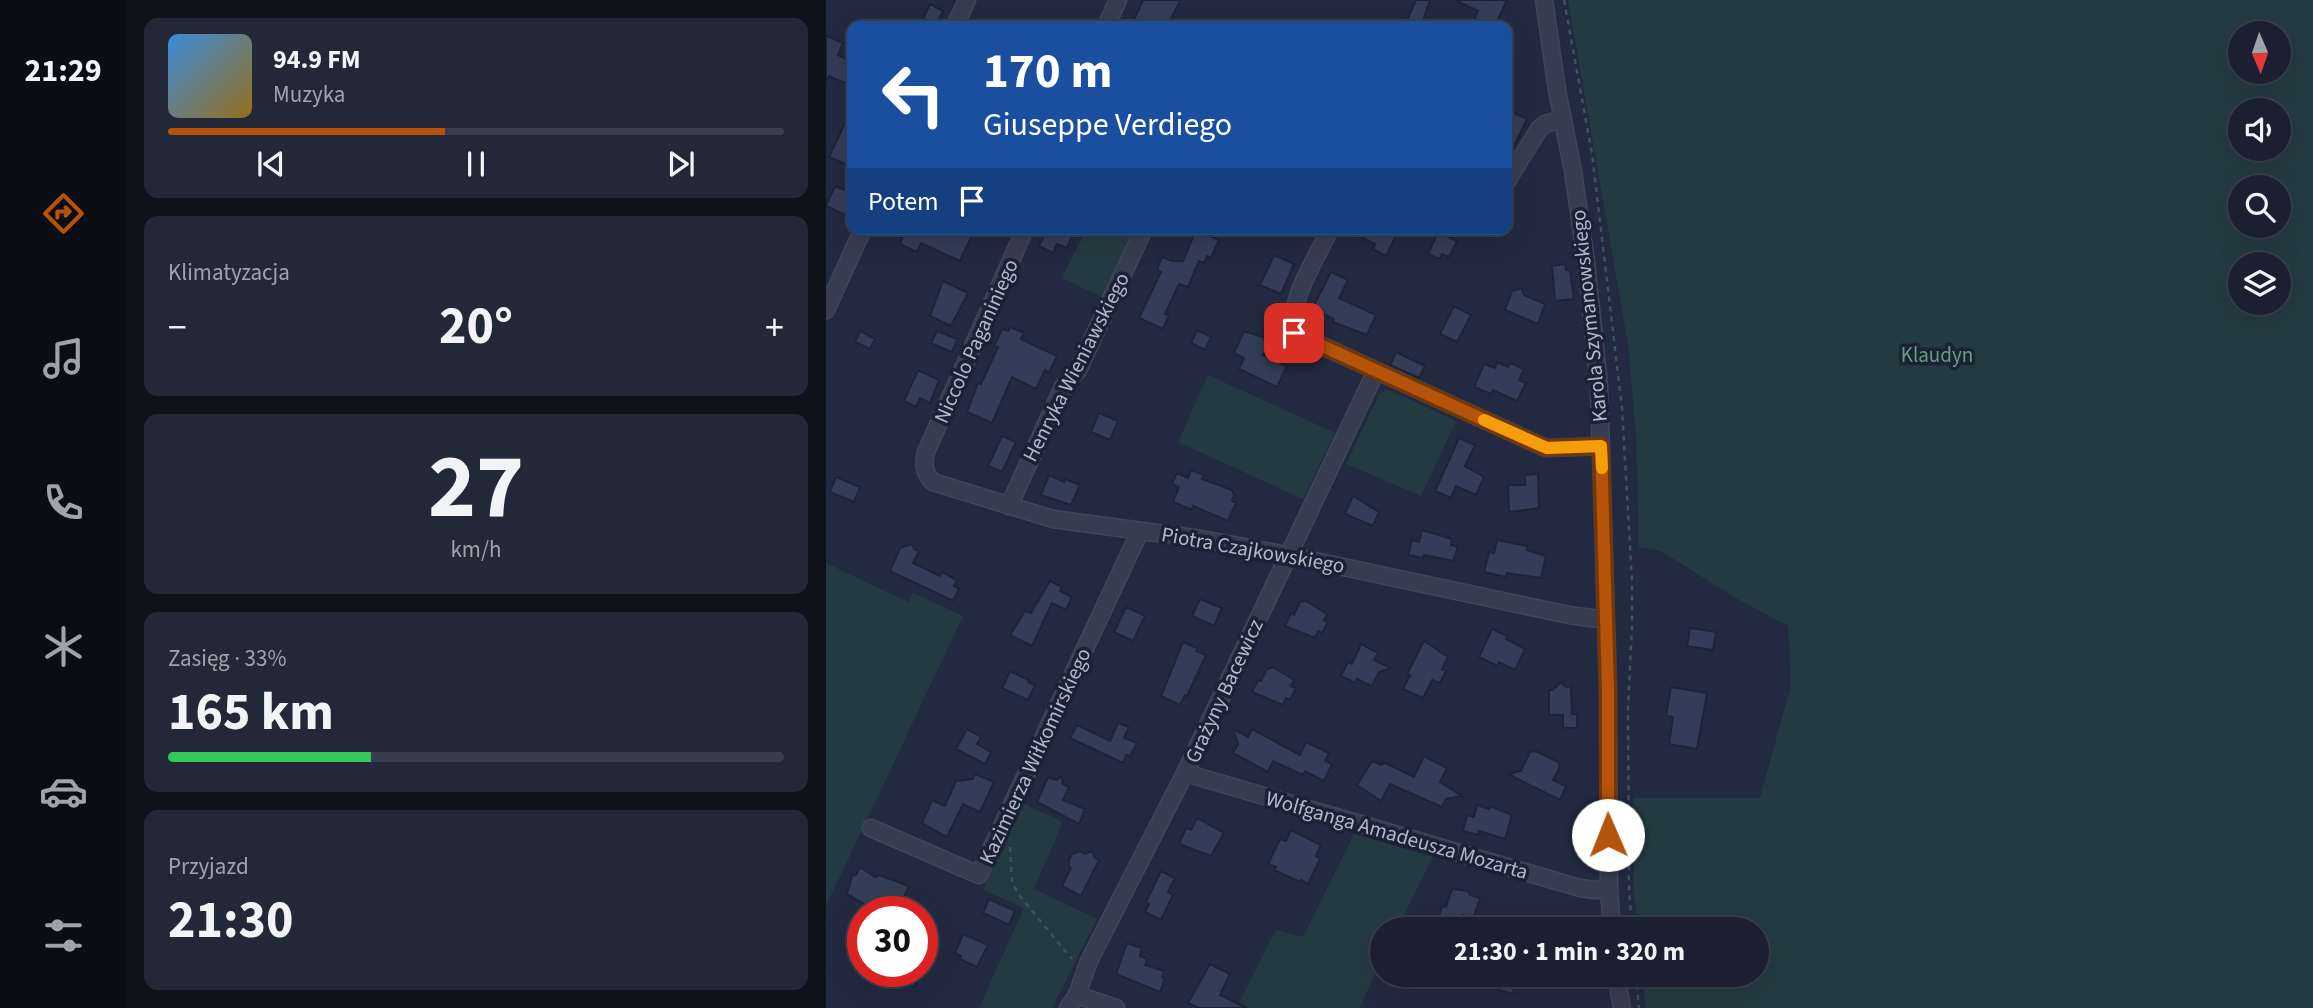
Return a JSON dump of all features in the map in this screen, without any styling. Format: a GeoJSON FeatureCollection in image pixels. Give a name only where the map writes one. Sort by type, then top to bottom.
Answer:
{"type":"FeatureCollection","features":[{"type":"Feature","properties":{"kind":"street"},"geometry":{"type":"LineString","coordinates":[[957,21],[967,0]]}},
{"type":"Feature","properties":{"kind":"street"},"geometry":{"type":"LineString","coordinates":[[1108,21],[1118,0]]}},
{"type":"Feature","properties":{"kind":"street","name":"Karola Szymanowskiego"},"geometry":{"type":"LineString","coordinates":[[1544,0],[1586,262],[1599,386],[1611,917]]}},
{"type":"Feature","properties":{"kind":"street"},"geometry":{"type":"LineString","coordinates":[[1512,173],[1539,129],[1562,118]]}},
{"type":"Feature","properties":{"kind":"street"},"geometry":{"type":"LineString","coordinates":[[826,310],[860,235]]}},
{"type":"Feature","properties":{"kind":"street","name":"Niccolo Paganiniego"},"geometry":{"type":"LineString","coordinates":[[926,452],[1022,235]]}},
{"type":"Feature","properties":{"kind":"street","name":"Henryka Wieniawskiego"},"geometry":{"type":"LineString","coordinates":[[1009,506],[1063,387],[1078,370],[1141,235]]}},
{"type":"Feature","properties":{"kind":"street"},"geometry":{"type":"LineString","coordinates":[[1327,235],[1294,306],[1294,333],[1547,448],[1601,446]]}},
{"type":"Feature","properties":{"kind":"street","name":"Grażyny Bacewicz"},"geometry":{"type":"LineString","coordinates":[[1072,1001],[1089,961],[1185,774],[1376,371]]}},
{"type":"Feature","properties":{"kind":"street","name":"Piotra Czajkowskiego"},"geometry":{"type":"LineString","coordinates":[[926,452],[924,468],[933,482],[1071,523],[1140,531],[1287,555],[1569,615],[1606,620]]}},
{"type":"Feature","properties":{"kind":"street","name":"Kazimierza Wiłkomirskiego"},"geometry":{"type":"LineString","coordinates":[[871,828],[979,875],[1140,531]]}},
{"type":"Feature","properties":{"kind":"street","name":"Wolfganga Amadeusza Mozarta"},"geometry":{"type":"LineString","coordinates":[[1185,774],[1580,888],[1609,889]]}},
{"type":"Feature","properties":{"kind":"street"},"geometry":{"type":"LineString","coordinates":[[1618,987],[1622,1008]]}},
{"type":"Feature","properties":{"kind":"street"},"geometry":{"type":"LineString","coordinates":[[1072,1001],[1116,1008]]}},
{"type":"Feature","properties":{"kind":"path"},"geometry":{"type":"LineString","coordinates":[[1001,828],[1010,846],[1012,882],[1078,967]]}},
{"type":"Feature","properties":{"kind":"path"},"geometry":{"type":"LineString","coordinates":[[1637,987],[1639,1008]]}},
{"type":"Feature","properties":{"kind":"green space","name":"Klaudyn"},"geometry":{"type":"Polygon","coordinates":[[[1568,0],[2313,0],[2313,1008],[1646,1008],[1643,987],[1769,987],[1769,917],[1637,917],[1633,798],[1760,798],[1791,685],[1788,626],[1734,597],[1661,551],[1639,547],[1636,435],[1628,344],[1568,0]]]}},
{"type":"Feature","properties":{"kind":"green space"},"geometry":{"type":"Polygon","coordinates":[[[1083,235],[1133,235],[1104,298],[1062,278],[1083,235]]]}},
{"type":"Feature","properties":{"kind":"green space"},"geometry":{"type":"Polygon","coordinates":[[[1208,375],[1335,433],[1303,499],[1178,442],[1208,375]]]}},
{"type":"Feature","properties":{"kind":"green space"},"geometry":{"type":"Polygon","coordinates":[[[1389,390],[1456,421],[1421,496],[1346,464],[1380,393],[1389,390]]]}},
{"type":"Feature","properties":{"kind":"green space"},"geometry":{"type":"Polygon","coordinates":[[[826,563],[908,602],[913,593],[963,616],[826,906],[826,563]]]}},
{"type":"Feature","properties":{"kind":"green space"},"geometry":{"type":"Polygon","coordinates":[[[1020,802],[1063,822],[1034,889],[1097,919],[1052,1008],[979,1008],[1024,908],[984,890],[994,859],[1020,802]]]}},
{"type":"Feature","properties":{"kind":"green space"},"geometry":{"type":"Polygon","coordinates":[[[1354,834],[1433,857],[1403,917],[1370,917],[1370,985],[1359,1008],[1237,1008],[1276,930],[1303,937],[1354,834]]]}},
{"type":"Feature","properties":{"kind":"building"},"geometry":{"type":"Polygon","coordinates":[[[1143,0],[1180,0],[1170,21],[1133,21],[1143,0]]]}},
{"type":"Feature","properties":{"kind":"building"},"geometry":{"type":"Polygon","coordinates":[[[1416,0],[1430,0],[1423,21],[1406,21],[1416,0]]]}},
{"type":"Feature","properties":{"kind":"building"},"geometry":{"type":"Polygon","coordinates":[[[1455,0],[1507,0],[1497,21],[1473,21],[1478,11],[1455,0]]]}},
{"type":"Feature","properties":{"kind":"building"},"geometry":{"type":"Polygon","coordinates":[[[930,4],[943,11],[938,21],[922,21],[930,4]]]}},
{"type":"Feature","properties":{"kind":"building"},"geometry":{"type":"Polygon","coordinates":[[[826,36],[843,43],[838,55],[847,60],[847,77],[845,83],[829,76],[826,82],[826,36]]]}},
{"type":"Feature","properties":{"kind":"building"},"geometry":{"type":"Polygon","coordinates":[[[1512,112],[1527,119],[1512,150],[1512,112]]]}},
{"type":"Feature","properties":{"kind":"building"},"geometry":{"type":"Polygon","coordinates":[[[847,119],[846,164],[829,157],[847,119]]]}},
{"type":"Feature","properties":{"kind":"building"},"geometry":{"type":"Polygon","coordinates":[[[835,186],[847,191],[845,215],[826,206],[835,186]]]}},
{"type":"Feature","properties":{"kind":"building"},"geometry":{"type":"Polygon","coordinates":[[[904,235],[972,235],[960,261],[921,243],[917,252],[900,244],[904,235]]]}},
{"type":"Feature","properties":{"kind":"building"},"geometry":{"type":"Polygon","coordinates":[[[1044,235],[1073,235],[1067,248],[1057,244],[1053,253],[1039,246],[1044,235]]]}},
{"type":"Feature","properties":{"kind":"building"},"geometry":{"type":"Polygon","coordinates":[[[1194,235],[1208,235],[1219,240],[1211,258],[1207,256],[1204,263],[1199,261],[1188,287],[1179,284],[1165,314],[1169,315],[1163,329],[1139,318],[1161,272],[1157,270],[1162,257],[1183,261],[1194,235]]]}},
{"type":"Feature","properties":{"kind":"building"},"geometry":{"type":"Polygon","coordinates":[[[1357,235],[1396,235],[1386,256],[1373,249],[1375,244],[1357,235]]]}},
{"type":"Feature","properties":{"kind":"building"},"geometry":{"type":"Polygon","coordinates":[[[1437,235],[1444,235],[1457,241],[1449,257],[1442,254],[1440,259],[1428,254],[1437,235]]]}},
{"type":"Feature","properties":{"kind":"building"},"geometry":{"type":"Polygon","coordinates":[[[1274,255],[1294,264],[1281,294],[1260,285],[1274,255]]]}},
{"type":"Feature","properties":{"kind":"building"},"geometry":{"type":"Polygon","coordinates":[[[1565,264],[1566,270],[1570,270],[1574,299],[1555,301],[1552,266],[1565,264]]]}},
{"type":"Feature","properties":{"kind":"building"},"geometry":{"type":"Polygon","coordinates":[[[1331,272],[1348,280],[1339,298],[1376,315],[1367,335],[1333,322],[1334,319],[1312,309],[1331,272]]]}},
{"type":"Feature","properties":{"kind":"building"},"geometry":{"type":"Polygon","coordinates":[[[943,281],[968,293],[951,326],[930,316],[943,281]]]}},
{"type":"Feature","properties":{"kind":"building"},"geometry":{"type":"Polygon","coordinates":[[[1522,288],[1524,295],[1545,304],[1538,324],[1505,310],[1512,291],[1522,288]]]}},
{"type":"Feature","properties":{"kind":"building"},"geometry":{"type":"Polygon","coordinates":[[[1454,306],[1471,315],[1457,342],[1440,334],[1454,306]]]}},
{"type":"Feature","properties":{"kind":"building"},"geometry":{"type":"Polygon","coordinates":[[[1010,327],[1024,333],[1021,339],[1057,356],[1049,373],[1045,370],[1036,389],[1012,377],[992,423],[967,412],[978,383],[981,384],[998,347],[994,346],[1002,329],[1008,331],[1010,327]]]}},
{"type":"Feature","properties":{"kind":"building"},"geometry":{"type":"Polygon","coordinates":[[[1197,330],[1211,337],[1205,350],[1191,343],[1197,330]]]}},
{"type":"Feature","properties":{"kind":"building"},"geometry":{"type":"Polygon","coordinates":[[[860,331],[875,339],[870,349],[855,342],[860,331]]]}},
{"type":"Feature","properties":{"kind":"building"},"geometry":{"type":"Polygon","coordinates":[[[937,331],[957,339],[952,352],[931,343],[937,331]]]}},
{"type":"Feature","properties":{"kind":"building"},"geometry":{"type":"Polygon","coordinates":[[[1244,331],[1265,338],[1264,340],[1269,342],[1263,355],[1287,366],[1277,387],[1239,369],[1244,358],[1234,353],[1244,331]]]}},
{"type":"Feature","properties":{"kind":"building"},"geometry":{"type":"Polygon","coordinates":[[[1396,352],[1425,366],[1419,378],[1390,365],[1396,352]]]}},
{"type":"Feature","properties":{"kind":"building"},"geometry":{"type":"Polygon","coordinates":[[[1497,362],[1508,367],[1510,363],[1524,369],[1519,380],[1526,383],[1517,401],[1493,390],[1491,394],[1474,387],[1484,364],[1495,368],[1497,362]]]}},
{"type":"Feature","properties":{"kind":"building"},"geometry":{"type":"Polygon","coordinates":[[[918,370],[939,380],[930,403],[920,398],[916,407],[904,401],[918,370]]]}},
{"type":"Feature","properties":{"kind":"building"},"geometry":{"type":"Polygon","coordinates":[[[1099,413],[1118,421],[1110,440],[1091,432],[1099,413]]]}},
{"type":"Feature","properties":{"kind":"building"},"geometry":{"type":"Polygon","coordinates":[[[1002,436],[1016,442],[1002,472],[988,466],[1002,436]]]}},
{"type":"Feature","properties":{"kind":"building"},"geometry":{"type":"Polygon","coordinates":[[[1459,438],[1475,445],[1465,466],[1484,477],[1476,495],[1456,486],[1451,498],[1435,491],[1459,438]]]}},
{"type":"Feature","properties":{"kind":"building"},"geometry":{"type":"Polygon","coordinates":[[[1191,470],[1204,475],[1202,479],[1232,490],[1232,501],[1236,503],[1228,521],[1193,506],[1192,510],[1173,502],[1179,487],[1172,484],[1177,473],[1188,478],[1191,470]]]}},
{"type":"Feature","properties":{"kind":"building"},"geometry":{"type":"Polygon","coordinates":[[[1538,474],[1539,508],[1509,512],[1508,485],[1525,485],[1525,475],[1538,474]]]}},
{"type":"Feature","properties":{"kind":"building"},"geometry":{"type":"Polygon","coordinates":[[[1049,475],[1080,485],[1071,505],[1041,495],[1049,475]]]}},
{"type":"Feature","properties":{"kind":"building"},"geometry":{"type":"Polygon","coordinates":[[[836,477],[860,487],[854,502],[830,492],[836,477]]]}},
{"type":"Feature","properties":{"kind":"building"},"geometry":{"type":"Polygon","coordinates":[[[1353,496],[1379,512],[1373,526],[1345,514],[1353,496]]]}},
{"type":"Feature","properties":{"kind":"building"},"geometry":{"type":"Polygon","coordinates":[[[1422,530],[1452,539],[1451,545],[1458,547],[1453,561],[1424,555],[1423,558],[1408,555],[1412,540],[1419,542],[1422,530]]]}},
{"type":"Feature","properties":{"kind":"building"},"geometry":{"type":"Polygon","coordinates":[[[1497,540],[1527,546],[1527,550],[1546,556],[1541,578],[1507,573],[1506,577],[1484,572],[1489,552],[1494,553],[1497,540]]]}},
{"type":"Feature","properties":{"kind":"building"},"geometry":{"type":"Polygon","coordinates":[[[912,544],[914,549],[919,551],[913,563],[940,576],[942,572],[957,580],[954,586],[959,589],[953,601],[890,571],[900,548],[912,544]]]}},
{"type":"Feature","properties":{"kind":"building"},"geometry":{"type":"Polygon","coordinates":[[[1050,581],[1062,587],[1060,591],[1072,597],[1066,610],[1052,603],[1032,646],[1010,635],[1025,611],[1031,613],[1050,581]]]}},
{"type":"Feature","properties":{"kind":"building"},"geometry":{"type":"Polygon","coordinates":[[[1200,599],[1222,608],[1214,626],[1192,616],[1200,599]]]}},
{"type":"Feature","properties":{"kind":"building"},"geometry":{"type":"Polygon","coordinates":[[[1306,601],[1327,614],[1324,620],[1328,622],[1322,633],[1318,631],[1315,638],[1285,626],[1300,602],[1306,601]]]}},
{"type":"Feature","properties":{"kind":"building"},"geometry":{"type":"Polygon","coordinates":[[[1126,607],[1145,616],[1133,641],[1114,632],[1126,607]]]}},
{"type":"Feature","properties":{"kind":"building"},"geometry":{"type":"Polygon","coordinates":[[[1690,628],[1716,632],[1713,650],[1687,646],[1690,628]]]}},
{"type":"Feature","properties":{"kind":"building"},"geometry":{"type":"Polygon","coordinates":[[[1492,629],[1525,649],[1515,670],[1499,662],[1497,666],[1479,657],[1492,629]]]}},
{"type":"Feature","properties":{"kind":"building"},"geometry":{"type":"Polygon","coordinates":[[[1424,641],[1448,657],[1442,669],[1446,671],[1440,683],[1432,680],[1423,698],[1403,689],[1410,675],[1407,674],[1424,641]]]}},
{"type":"Feature","properties":{"kind":"building"},"geometry":{"type":"Polygon","coordinates":[[[1183,642],[1206,655],[1180,705],[1161,696],[1183,642]]]}},
{"type":"Feature","properties":{"kind":"building"},"geometry":{"type":"Polygon","coordinates":[[[1361,644],[1378,653],[1374,660],[1391,668],[1379,672],[1372,686],[1357,679],[1355,683],[1341,676],[1348,662],[1352,664],[1361,644]]]}},
{"type":"Feature","properties":{"kind":"building"},"geometry":{"type":"Polygon","coordinates":[[[1273,667],[1294,680],[1291,686],[1296,688],[1290,700],[1286,698],[1283,705],[1252,692],[1267,669],[1273,667]]]}},
{"type":"Feature","properties":{"kind":"building"},"geometry":{"type":"Polygon","coordinates":[[[1010,671],[1035,685],[1028,700],[1002,688],[1010,671]]]}},
{"type":"Feature","properties":{"kind":"building"},"geometry":{"type":"Polygon","coordinates":[[[1561,682],[1566,687],[1571,686],[1572,714],[1577,714],[1577,728],[1563,728],[1563,715],[1549,715],[1549,690],[1553,690],[1561,682]]]}},
{"type":"Feature","properties":{"kind":"building"},"geometry":{"type":"Polygon","coordinates":[[[1671,687],[1707,693],[1697,749],[1669,744],[1673,717],[1666,716],[1671,687]]]}},
{"type":"Feature","properties":{"kind":"building"},"geometry":{"type":"Polygon","coordinates":[[[1118,723],[1129,727],[1124,738],[1137,743],[1130,756],[1126,755],[1123,763],[1070,738],[1077,725],[1110,741],[1118,723]]]}},
{"type":"Feature","properties":{"kind":"building"},"geometry":{"type":"Polygon","coordinates":[[[967,729],[981,737],[977,744],[991,752],[985,764],[956,749],[967,729]]]}},
{"type":"Feature","properties":{"kind":"building"},"geometry":{"type":"Polygon","coordinates":[[[1233,729],[1248,737],[1252,729],[1300,755],[1306,742],[1329,753],[1325,761],[1332,764],[1324,781],[1305,771],[1303,775],[1273,761],[1268,772],[1233,753],[1238,744],[1233,729]]]}},
{"type":"Feature","properties":{"kind":"building"},"geometry":{"type":"Polygon","coordinates":[[[1536,751],[1558,762],[1560,767],[1553,780],[1566,786],[1560,800],[1508,774],[1521,771],[1530,752],[1536,751]]]}},
{"type":"Feature","properties":{"kind":"building"},"geometry":{"type":"Polygon","coordinates":[[[1424,756],[1447,768],[1440,782],[1462,796],[1446,799],[1442,807],[1390,784],[1381,801],[1357,785],[1372,761],[1382,765],[1383,762],[1414,777],[1424,756]]]}},
{"type":"Feature","properties":{"kind":"building"},"geometry":{"type":"Polygon","coordinates":[[[975,774],[994,782],[980,812],[963,804],[947,837],[922,823],[932,800],[945,806],[956,781],[973,779],[975,774]]]}},
{"type":"Feature","properties":{"kind":"building"},"geometry":{"type":"Polygon","coordinates":[[[1062,776],[1063,784],[1069,787],[1063,800],[1085,809],[1079,824],[1037,802],[1048,777],[1056,780],[1062,776]]]}},
{"type":"Feature","properties":{"kind":"building"},"geometry":{"type":"Polygon","coordinates":[[[1477,805],[1489,809],[1490,806],[1512,815],[1505,839],[1479,831],[1478,835],[1463,831],[1467,815],[1474,817],[1477,805]]]}},
{"type":"Feature","properties":{"kind":"building"},"geometry":{"type":"Polygon","coordinates":[[[1197,818],[1224,833],[1211,856],[1179,844],[1186,828],[1191,830],[1197,818]]]}},
{"type":"Feature","properties":{"kind":"building"},"geometry":{"type":"Polygon","coordinates":[[[1291,830],[1321,845],[1316,856],[1320,859],[1308,884],[1274,870],[1276,867],[1268,864],[1280,839],[1286,841],[1291,830]]]}},
{"type":"Feature","properties":{"kind":"building"},"geometry":{"type":"Polygon","coordinates":[[[1080,851],[1085,854],[1092,851],[1099,860],[1081,896],[1062,886],[1071,868],[1069,860],[1072,854],[1080,851]]]}},
{"type":"Feature","properties":{"kind":"building"},"geometry":{"type":"Polygon","coordinates":[[[860,867],[875,877],[879,875],[909,886],[904,896],[850,896],[847,894],[852,876],[856,875],[860,867]]]}},
{"type":"Feature","properties":{"kind":"building"},"geometry":{"type":"Polygon","coordinates":[[[1161,871],[1175,878],[1168,892],[1173,895],[1161,920],[1145,912],[1149,904],[1146,902],[1161,871]]]}},
{"type":"Feature","properties":{"kind":"building"},"geometry":{"type":"Polygon","coordinates":[[[1452,889],[1468,891],[1470,895],[1480,898],[1474,917],[1439,917],[1442,906],[1446,907],[1452,889]]]}},
{"type":"Feature","properties":{"kind":"building"},"geometry":{"type":"Polygon","coordinates":[[[989,899],[1015,911],[1009,925],[983,913],[989,899]]]}},
{"type":"Feature","properties":{"kind":"building"},"geometry":{"type":"Polygon","coordinates":[[[963,934],[988,945],[977,967],[960,959],[961,956],[955,953],[963,934]]]}},
{"type":"Feature","properties":{"kind":"building"},"geometry":{"type":"Polygon","coordinates":[[[1127,943],[1142,948],[1140,956],[1147,959],[1145,965],[1164,971],[1162,977],[1165,978],[1160,992],[1116,974],[1127,943]]]}},
{"type":"Feature","properties":{"kind":"building"},"geometry":{"type":"Polygon","coordinates":[[[1210,964],[1230,974],[1220,995],[1247,1008],[1199,1008],[1188,1003],[1210,964]]]}},
{"type":"Feature","properties":{"kind":"building"},"geometry":{"type":"Polygon","coordinates":[[[1489,987],[1515,987],[1512,994],[1489,987]]]}},
{"type":"Feature","properties":{"kind":"slow traffic"},"geometry":{"type":"LineString","coordinates":[[1484,420],[1547,448],[1601,446],[1602,468]]}},
{"type":"Feature","properties":{"kind":"route"},"geometry":{"type":"LineString","coordinates":[[1294,333],[1547,448],[1601,446],[1608,688],[1608,835]]}}]}
